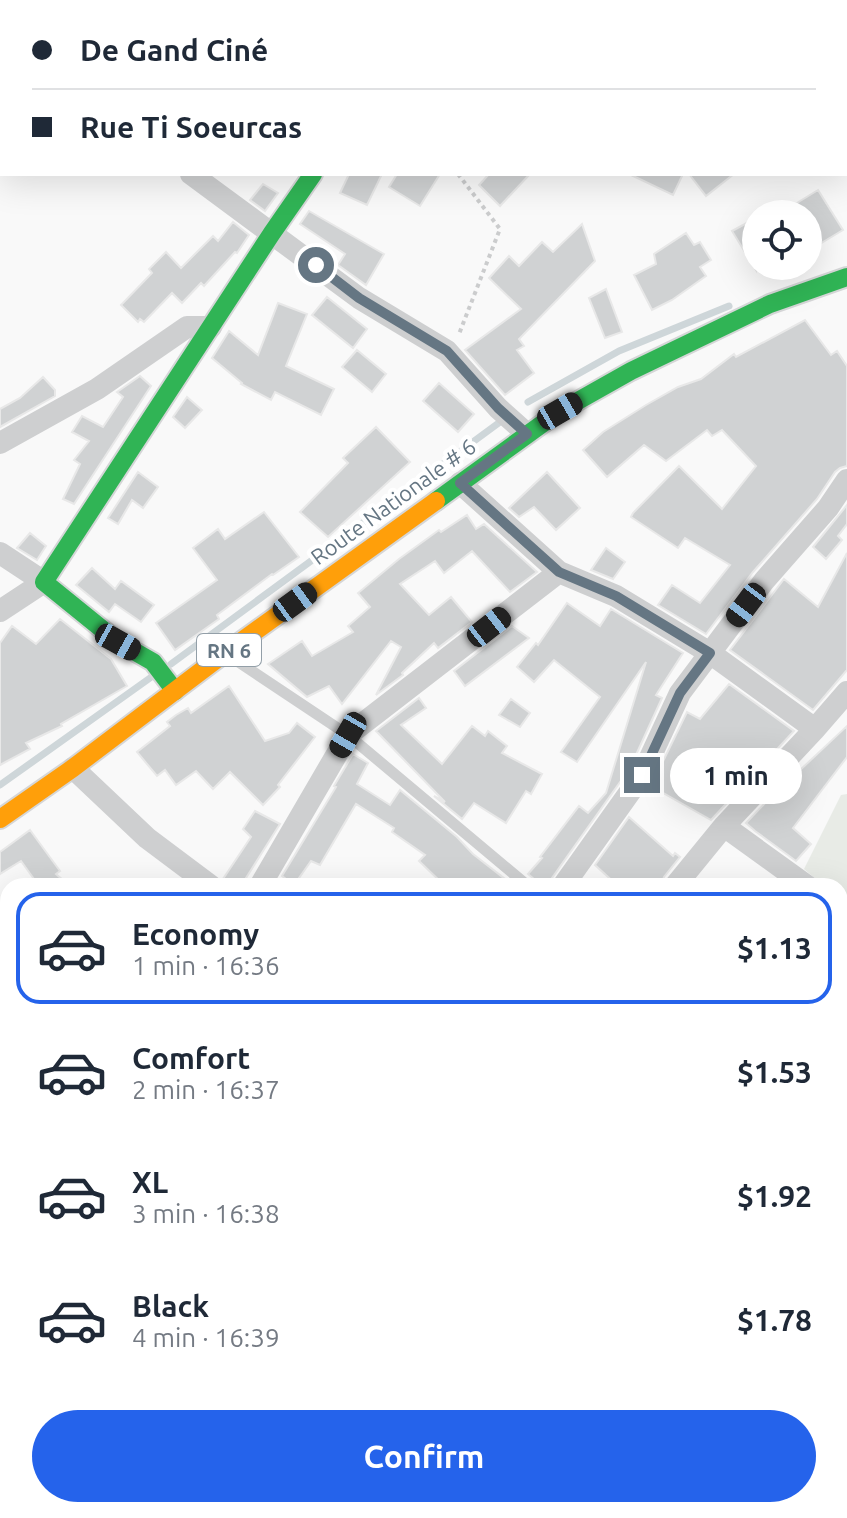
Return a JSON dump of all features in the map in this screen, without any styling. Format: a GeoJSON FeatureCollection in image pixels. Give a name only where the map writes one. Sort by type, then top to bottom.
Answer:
{"type":"FeatureCollection","features":[{"type":"Feature","properties":{"kind":"main road"},"geometry":{"type":"LineString","coordinates":[[175,691],[153,662],[118,642],[44,582],[312,176]]}},
{"type":"Feature","properties":{"kind":"main road","name":"Route Nationale # 6"},"geometry":{"type":"LineString","coordinates":[[0,819],[560,411],[631,371],[770,304],[847,277]]}},
{"type":"Feature","properties":{"kind":"street"},"geometry":{"type":"LineString","coordinates":[[194,176],[359,298],[450,354],[498,408],[527,434]]}},
{"type":"Feature","properties":{"kind":"street"},"geometry":{"type":"LineString","coordinates":[[0,443],[97,389],[187,327],[211,327]]}},
{"type":"Feature","properties":{"kind":"street"},"geometry":{"type":"LineString","coordinates":[[569,878],[642,775],[680,693],[764,581],[828,508],[847,480]]}},
{"type":"Feature","properties":{"kind":"street"},"geometry":{"type":"LineString","coordinates":[[460,483],[559,572],[616,596],[710,653],[814,730]]}},
{"type":"Feature","properties":{"kind":"street"},"geometry":{"type":"LineString","coordinates":[[0,553],[44,582],[0,611]]}},
{"type":"Feature","properties":{"kind":"street"},"geometry":{"type":"LineString","coordinates":[[265,878],[348,735],[559,572]]}},
{"type":"Feature","properties":{"kind":"street"},"geometry":{"type":"LineString","coordinates":[[682,878],[724,826],[847,692]]}},
{"type":"Feature","properties":{"kind":"street"},"geometry":{"type":"LineString","coordinates":[[73,768],[147,838],[200,878]]}},
{"type":"Feature","properties":{"kind":"street"},"geometry":{"type":"LineString","coordinates":[[724,826],[796,878]]}},
{"type":"Feature","properties":{"kind":"lane"},"geometry":{"type":"LineString","coordinates":[[225,653],[348,735],[518,878]]}},
{"type":"Feature","properties":{"kind":"path"},"geometry":{"type":"LineString","coordinates":[[450,354],[500,229],[460,176]]}},
{"type":"Feature","properties":{"kind":"shaded area"},"geometry":{"type":"Polygon","coordinates":[[[847,794],[847,878],[815,878],[804,869],[841,795],[847,794]]]}},
{"type":"Feature","properties":{"kind":"building"},"geometry":{"type":"Polygon","coordinates":[[[348,176],[381,176],[367,205],[340,193],[348,176]]]}},
{"type":"Feature","properties":{"kind":"building"},"geometry":{"type":"Polygon","coordinates":[[[396,176],[439,176],[420,206],[389,187],[396,176]]]}},
{"type":"Feature","properties":{"kind":"building"},"geometry":{"type":"Polygon","coordinates":[[[487,176],[528,176],[500,206],[479,185],[487,176]]]}},
{"type":"Feature","properties":{"kind":"building"},"geometry":{"type":"Polygon","coordinates":[[[633,176],[682,176],[673,195],[633,176]]]}},
{"type":"Feature","properties":{"kind":"building"},"geometry":{"type":"Polygon","coordinates":[[[691,176],[731,176],[706,196],[691,176]]]}},
{"type":"Feature","properties":{"kind":"building"},"geometry":{"type":"Polygon","coordinates":[[[263,184],[278,193],[265,211],[250,200],[263,184]]]}},
{"type":"Feature","properties":{"kind":"building"},"geometry":{"type":"Polygon","coordinates":[[[818,190],[843,230],[822,243],[822,200],[802,200],[818,190]]]}},
{"type":"Feature","properties":{"kind":"building"},"geometry":{"type":"Polygon","coordinates":[[[309,211],[384,254],[366,285],[338,265],[345,254],[300,224],[309,211]]]}},
{"type":"Feature","properties":{"kind":"building"},"geometry":{"type":"Polygon","coordinates":[[[233,222],[249,235],[237,253],[182,303],[172,293],[144,322],[140,319],[138,322],[121,305],[152,273],[149,269],[166,252],[181,268],[213,236],[218,241],[233,222]]]}},
{"type":"Feature","properties":{"kind":"building"},"geometry":{"type":"Polygon","coordinates":[[[582,224],[595,261],[519,339],[524,346],[517,350],[534,373],[505,395],[465,350],[521,309],[489,278],[509,256],[519,266],[542,242],[553,252],[582,224]]]}},
{"type":"Feature","properties":{"kind":"building"},"geometry":{"type":"Polygon","coordinates":[[[742,226],[742,247],[732,231],[742,226]]]}},
{"type":"Feature","properties":{"kind":"building"},"geometry":{"type":"Polygon","coordinates":[[[686,233],[694,245],[700,242],[711,260],[700,267],[706,276],[652,310],[634,275],[656,264],[654,254],[686,233]]]}},
{"type":"Feature","properties":{"kind":"building"},"geometry":{"type":"Polygon","coordinates":[[[606,289],[622,332],[605,338],[589,298],[606,289]]]}},
{"type":"Feature","properties":{"kind":"building"},"geometry":{"type":"Polygon","coordinates":[[[327,297],[367,329],[353,348],[312,315],[327,297]]]}},
{"type":"Feature","properties":{"kind":"building"},"geometry":{"type":"Polygon","coordinates":[[[278,303],[307,314],[286,366],[334,389],[321,415],[275,392],[271,400],[241,384],[212,358],[229,331],[258,355],[278,303]]]}},
{"type":"Feature","properties":{"kind":"building"},"geometry":{"type":"Polygon","coordinates":[[[805,320],[831,355],[837,351],[847,366],[847,466],[835,472],[817,499],[753,572],[706,634],[658,605],[672,585],[700,603],[730,565],[685,538],[678,548],[631,517],[679,466],[722,509],[756,466],[722,430],[712,436],[707,430],[666,461],[644,445],[607,477],[583,450],[603,432],[646,405],[678,387],[701,379],[734,354],[736,357],[805,320]]]}},
{"type":"Feature","properties":{"kind":"building"},"geometry":{"type":"Polygon","coordinates":[[[357,350],[386,374],[372,392],[342,367],[357,350]]]}},
{"type":"Feature","properties":{"kind":"building"},"geometry":{"type":"Polygon","coordinates":[[[140,376],[151,386],[74,504],[63,499],[80,464],[74,460],[89,441],[72,432],[82,416],[103,427],[123,397],[117,392],[140,376]]]}},
{"type":"Feature","properties":{"kind":"building"},"geometry":{"type":"Polygon","coordinates":[[[43,377],[55,390],[55,396],[0,427],[0,409],[20,398],[43,377]]]}},
{"type":"Feature","properties":{"kind":"building"},"geometry":{"type":"Polygon","coordinates":[[[439,383],[474,414],[458,432],[423,401],[439,383]]]}},
{"type":"Feature","properties":{"kind":"building"},"geometry":{"type":"Polygon","coordinates":[[[187,397],[202,410],[185,428],[173,417],[187,397]]]}},
{"type":"Feature","properties":{"kind":"building"},"geometry":{"type":"Polygon","coordinates":[[[376,427],[410,462],[328,537],[300,512],[348,463],[343,458],[376,427]]]}},
{"type":"Feature","properties":{"kind":"building"},"geometry":{"type":"Polygon","coordinates":[[[138,472],[158,487],[143,508],[132,500],[118,524],[108,518],[138,472]]]}},
{"type":"Feature","properties":{"kind":"building"},"geometry":{"type":"Polygon","coordinates":[[[547,472],[580,508],[556,530],[534,507],[519,517],[509,508],[547,472]]]}},
{"type":"Feature","properties":{"kind":"building"},"geometry":{"type":"Polygon","coordinates":[[[847,505],[847,524],[838,536],[842,540],[826,559],[813,547],[847,505]]]}},
{"type":"Feature","properties":{"kind":"building"},"geometry":{"type":"Polygon","coordinates":[[[264,512],[299,557],[217,615],[219,619],[175,650],[156,623],[217,580],[193,548],[218,529],[225,539],[264,512]]]}},
{"type":"Feature","properties":{"kind":"building"},"geometry":{"type":"Polygon","coordinates":[[[467,515],[476,529],[484,524],[537,572],[510,592],[472,551],[444,573],[435,561],[400,584],[429,615],[451,597],[472,622],[438,648],[434,643],[403,675],[376,695],[401,647],[391,641],[342,704],[329,686],[307,697],[268,664],[302,641],[312,656],[353,632],[348,626],[370,607],[358,593],[439,530],[441,532],[467,515]]]}},
{"type":"Feature","properties":{"kind":"building"},"geometry":{"type":"Polygon","coordinates":[[[30,533],[46,546],[37,560],[17,548],[30,533]]]}},
{"type":"Feature","properties":{"kind":"building"},"geometry":{"type":"Polygon","coordinates":[[[606,548],[625,562],[613,579],[591,570],[606,548]]]}},
{"type":"Feature","properties":{"kind":"building"},"geometry":{"type":"Polygon","coordinates":[[[847,553],[847,670],[813,710],[730,650],[784,579],[818,607],[847,553]]]}},
{"type":"Feature","properties":{"kind":"building"},"geometry":{"type":"Polygon","coordinates":[[[92,568],[115,589],[121,581],[154,605],[141,622],[115,604],[109,612],[76,585],[92,568]]]}},
{"type":"Feature","properties":{"kind":"building"},"geometry":{"type":"Polygon","coordinates":[[[567,603],[600,626],[611,609],[683,653],[656,695],[662,698],[630,768],[552,878],[533,878],[528,874],[579,806],[588,813],[606,793],[646,662],[577,762],[561,752],[600,697],[554,660],[534,682],[517,667],[536,643],[538,645],[567,603]]]}},
{"type":"Feature","properties":{"kind":"building"},"geometry":{"type":"Polygon","coordinates":[[[60,619],[111,659],[127,686],[62,726],[26,743],[30,749],[0,765],[0,643],[12,626],[36,644],[60,619]]]}},
{"type":"Feature","properties":{"kind":"building"},"geometry":{"type":"Polygon","coordinates":[[[512,626],[529,638],[465,686],[454,671],[512,626]]]}},
{"type":"Feature","properties":{"kind":"building"},"geometry":{"type":"Polygon","coordinates":[[[729,684],[794,731],[711,820],[651,786],[687,712],[700,719],[729,684]]]}},
{"type":"Feature","properties":{"kind":"building"},"geometry":{"type":"Polygon","coordinates":[[[229,686],[265,741],[289,733],[297,723],[315,737],[278,785],[280,787],[263,805],[230,772],[213,789],[196,771],[176,785],[165,770],[157,776],[137,752],[170,726],[167,722],[176,715],[188,708],[191,713],[229,686]]]}},
{"type":"Feature","properties":{"kind":"building"},"geometry":{"type":"Polygon","coordinates":[[[419,698],[426,708],[401,725],[442,764],[472,726],[485,736],[488,731],[507,746],[502,753],[542,774],[531,794],[526,791],[506,823],[474,803],[462,819],[434,796],[445,802],[376,731],[419,698]]]}},
{"type":"Feature","properties":{"kind":"building"},"geometry":{"type":"Polygon","coordinates":[[[511,699],[530,713],[520,727],[499,715],[511,699]]]}},
{"type":"Feature","properties":{"kind":"building"},"geometry":{"type":"Polygon","coordinates":[[[847,726],[847,757],[793,828],[811,844],[796,861],[746,823],[847,726]]]}},
{"type":"Feature","properties":{"kind":"building"},"geometry":{"type":"Polygon","coordinates":[[[353,754],[368,763],[357,784],[390,805],[400,790],[504,878],[437,878],[419,861],[425,855],[392,832],[394,828],[356,804],[320,865],[311,861],[299,878],[285,878],[282,876],[353,754]]]}},
{"type":"Feature","properties":{"kind":"building"},"geometry":{"type":"Polygon","coordinates":[[[255,811],[280,824],[246,878],[224,878],[251,837],[243,829],[255,811]]]}},
{"type":"Feature","properties":{"kind":"building"},"geometry":{"type":"Polygon","coordinates":[[[629,817],[673,856],[675,853],[680,857],[664,878],[609,878],[595,865],[629,817]]]}},
{"type":"Feature","properties":{"kind":"building"},"geometry":{"type":"Polygon","coordinates":[[[30,830],[60,871],[56,874],[61,878],[33,878],[21,861],[0,874],[0,852],[30,830]]]}},
{"type":"Feature","properties":{"kind":"waterway"},"geometry":{"type":"LineString","coordinates":[[528,402],[619,351],[729,306]]}},
{"type":"Feature","properties":{"kind":"waterway"},"geometry":{"type":"LineString","coordinates":[[171,664],[500,422]]}},
{"type":"Feature","properties":{"kind":"waterway"},"geometry":{"type":"LineString","coordinates":[[0,785],[150,678]]}},
{"type":"Feature","properties":{"kind":"traffic: fast"},"geometry":{"type":"LineString","coordinates":[[175,691],[153,662],[118,642],[44,582],[312,176]]}},
{"type":"Feature","properties":{"kind":"traffic: fast"},"geometry":{"type":"LineString","coordinates":[[436,501],[560,411],[631,371],[770,304],[847,277]]}},
{"type":"Feature","properties":{"kind":"traffic: slow"},"geometry":{"type":"LineString","coordinates":[[0,819],[436,501]]}},
{"type":"Feature","properties":{"kind":"route"},"geometry":{"type":"LineString","coordinates":[[316,265],[359,298],[447,351],[498,408],[527,434],[460,483],[559,572],[616,596],[710,653],[680,693],[642,775]]}}]}
